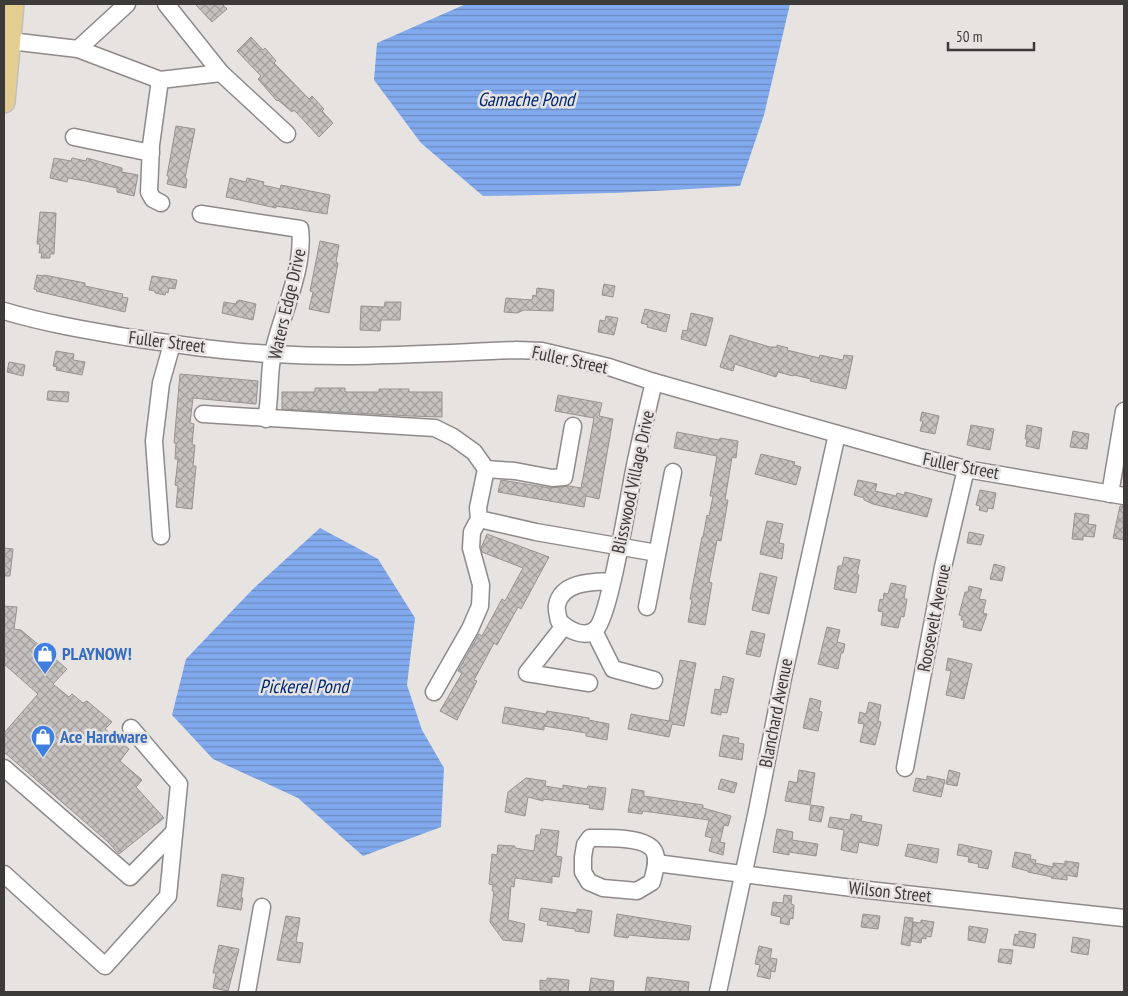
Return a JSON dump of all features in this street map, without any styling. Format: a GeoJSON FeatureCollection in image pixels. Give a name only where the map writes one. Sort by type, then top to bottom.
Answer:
{"type":"FeatureCollection","features":[{"type":"Feature","properties":{"kind":"main road"},"geometry":{"type":"LineString","coordinates":[[4,102],[13,4]]}},
{"type":"Feature","properties":{"kind":"street"},"geometry":{"type":"LineString","coordinates":[[78,49],[127,4]]}},
{"type":"Feature","properties":{"kind":"street"},"geometry":{"type":"LineString","coordinates":[[166,4],[221,73],[287,134]]}},
{"type":"Feature","properties":{"kind":"street"},"geometry":{"type":"LineString","coordinates":[[10,41],[78,49],[160,80],[221,73]]}},
{"type":"Feature","properties":{"kind":"street"},"geometry":{"type":"LineString","coordinates":[[160,80],[151,153],[150,192],[153,199],[161,203]]}},
{"type":"Feature","properties":{"kind":"street"},"geometry":{"type":"LineString","coordinates":[[74,137],[151,153]]}},
{"type":"Feature","properties":{"kind":"street","name":"Waters Edge Drive"},"geometry":{"type":"LineString","coordinates":[[201,214],[300,229],[302,241],[293,287],[272,354],[270,402],[266,419]]}},
{"type":"Feature","properties":{"kind":"street","name":"Fuller Street"},"geometry":{"type":"LineString","coordinates":[[4,311],[53,324],[172,344],[272,354],[325,356],[517,350],[542,351],[608,367],[891,450],[966,469],[1117,495]]}},
{"type":"Feature","properties":{"kind":"street"},"geometry":{"type":"LineString","coordinates":[[161,536],[154,441],[161,383],[172,344]]}},
{"type":"Feature","properties":{"kind":"street","name":"Blisswood Village Drive"},"geometry":{"type":"LineString","coordinates":[[594,631],[601,623],[612,581],[636,457],[654,382]]}},
{"type":"Feature","properties":{"kind":"street"},"geometry":{"type":"LineString","coordinates":[[1117,495],[1124,411]]}},
{"type":"Feature","properties":{"kind":"street"},"geometry":{"type":"LineString","coordinates":[[203,414],[266,419],[422,426],[435,428],[454,437],[474,452],[486,470],[478,508],[479,519],[472,532],[471,548],[481,585],[480,606],[470,629],[434,692]]}},
{"type":"Feature","properties":{"kind":"street"},"geometry":{"type":"LineString","coordinates":[[486,470],[515,471],[552,478],[564,477],[573,426]]}},
{"type":"Feature","properties":{"kind":"street","name":"Blanchard Avenue"},"geometry":{"type":"LineString","coordinates":[[718,992],[783,678],[837,434]]}},
{"type":"Feature","properties":{"kind":"street","name":"Roosevelt Avenue"},"geometry":{"type":"LineString","coordinates":[[905,768],[943,567],[966,469]]}},
{"type":"Feature","properties":{"kind":"street"},"geometry":{"type":"LineString","coordinates":[[647,607],[672,472]]}},
{"type":"Feature","properties":{"kind":"street"},"geometry":{"type":"LineString","coordinates":[[479,519],[536,532],[658,554]]}},
{"type":"Feature","properties":{"kind":"street"},"geometry":{"type":"LineString","coordinates":[[612,581],[583,583],[566,589],[557,605],[559,621],[568,630],[584,633],[594,631],[613,669],[654,680]]}},
{"type":"Feature","properties":{"kind":"street"},"geometry":{"type":"LineString","coordinates":[[564,626],[527,673],[589,683]]}},
{"type":"Feature","properties":{"kind":"street"},"geometry":{"type":"LineString","coordinates":[[4,875],[105,966],[168,896],[179,784],[131,728]]}},
{"type":"Feature","properties":{"kind":"street"},"geometry":{"type":"LineString","coordinates":[[4,768],[130,877],[174,832]]}},
{"type":"Feature","properties":{"kind":"street"},"geometry":{"type":"LineString","coordinates":[[590,838],[604,838],[646,843],[654,851],[656,863],[652,882],[637,891],[603,888],[588,882],[583,872],[582,857],[585,845],[590,838]]}},
{"type":"Feature","properties":{"kind":"street","name":"Wilson Street"},"geometry":{"type":"LineString","coordinates":[[656,863],[868,890],[1124,918]]}},
{"type":"Feature","properties":{"kind":"street"},"geometry":{"type":"LineString","coordinates":[[247,992],[262,908]]}},
{"type":"Feature","properties":{"kind":"water","name":"Gamache Pond"},"geometry":{"type":"Polygon","coordinates":[[[466,4],[790,4],[764,115],[740,186],[612,193],[483,196],[421,143],[374,80],[377,43],[466,4]]]}},
{"type":"Feature","properties":{"kind":"water","name":"Pickerel Pond"},"geometry":{"type":"Polygon","coordinates":[[[320,528],[378,559],[415,618],[407,685],[422,730],[444,768],[441,827],[363,856],[298,798],[213,759],[172,715],[186,659],[253,589],[320,528]]]}},
{"type":"Feature","properties":{"kind":"building"},"geometry":{"type":"Polygon","coordinates":[[[195,4],[222,4],[227,9],[212,22],[195,4]]]}},
{"type":"Feature","properties":{"kind":"building"},"geometry":{"type":"Polygon","coordinates":[[[251,37],[263,50],[265,48],[276,61],[274,63],[309,99],[312,96],[324,109],[322,111],[333,123],[319,137],[296,112],[293,110],[292,112],[277,101],[258,79],[261,76],[237,51],[251,37]]]}},
{"type":"Feature","properties":{"kind":"building"},"geometry":{"type":"Polygon","coordinates":[[[176,126],[195,129],[185,178],[187,179],[186,188],[167,184],[176,126]]]}},
{"type":"Feature","properties":{"kind":"building"},"geometry":{"type":"Polygon","coordinates":[[[54,158],[71,161],[72,158],[86,161],[87,158],[122,168],[122,172],[138,175],[134,196],[117,192],[117,188],[85,181],[68,178],[67,182],[50,178],[54,158]]]}},
{"type":"Feature","properties":{"kind":"building"},"geometry":{"type":"Polygon","coordinates":[[[230,178],[246,182],[247,178],[264,182],[263,185],[280,189],[281,185],[330,195],[327,214],[276,206],[276,208],[226,197],[230,178]]]}},
{"type":"Feature","properties":{"kind":"building"},"geometry":{"type":"Polygon","coordinates":[[[40,212],[56,213],[54,254],[50,254],[50,258],[41,258],[42,253],[39,253],[40,244],[37,244],[40,212]]]}},
{"type":"Feature","properties":{"kind":"building"},"geometry":{"type":"Polygon","coordinates":[[[320,241],[339,245],[336,262],[338,263],[329,313],[309,309],[313,292],[310,291],[320,241]]]}},
{"type":"Feature","properties":{"kind":"building"},"geometry":{"type":"Polygon","coordinates":[[[37,275],[85,283],[85,286],[123,294],[122,297],[128,298],[125,312],[36,291],[34,289],[37,275]]]}},
{"type":"Feature","properties":{"kind":"building"},"geometry":{"type":"Polygon","coordinates":[[[152,276],[177,280],[175,289],[169,288],[168,293],[166,292],[165,295],[149,290],[152,276]]]}},
{"type":"Feature","properties":{"kind":"building"},"geometry":{"type":"Polygon","coordinates":[[[604,284],[615,286],[613,297],[602,295],[604,284]]]}},
{"type":"Feature","properties":{"kind":"building"},"geometry":{"type":"Polygon","coordinates":[[[537,288],[554,290],[553,311],[524,310],[517,313],[504,312],[506,298],[532,300],[533,295],[536,296],[537,288]]]}},
{"type":"Feature","properties":{"kind":"building"},"geometry":{"type":"Polygon","coordinates":[[[239,300],[256,304],[253,320],[222,313],[224,302],[236,304],[239,300]]]}},
{"type":"Feature","properties":{"kind":"building"},"geometry":{"type":"Polygon","coordinates":[[[385,302],[401,302],[400,320],[381,320],[380,331],[360,330],[361,306],[384,307],[385,302]]]}},
{"type":"Feature","properties":{"kind":"building"},"geometry":{"type":"Polygon","coordinates":[[[645,309],[670,315],[666,332],[647,327],[648,325],[641,323],[645,309]]]}},
{"type":"Feature","properties":{"kind":"building"},"geometry":{"type":"Polygon","coordinates":[[[691,313],[713,318],[706,346],[681,339],[683,330],[687,331],[691,313]]]}},
{"type":"Feature","properties":{"kind":"building"},"geometry":{"type":"Polygon","coordinates":[[[606,316],[618,318],[614,335],[598,332],[600,320],[605,321],[606,316]]]}},
{"type":"Feature","properties":{"kind":"building"},"geometry":{"type":"Polygon","coordinates":[[[730,335],[770,347],[777,347],[777,345],[788,348],[787,350],[819,358],[820,355],[843,360],[844,355],[853,356],[846,389],[778,372],[776,377],[735,364],[733,371],[720,367],[730,335]]]}},
{"type":"Feature","properties":{"kind":"building"},"geometry":{"type":"Polygon","coordinates":[[[56,351],[74,354],[73,360],[85,362],[82,375],[56,370],[57,367],[53,366],[56,351]]]}},
{"type":"Feature","properties":{"kind":"building"},"geometry":{"type":"Polygon","coordinates":[[[9,362],[25,365],[23,376],[7,372],[9,362]]]}},
{"type":"Feature","properties":{"kind":"building"},"geometry":{"type":"Polygon","coordinates":[[[180,374],[258,381],[256,404],[193,398],[190,423],[194,424],[193,466],[196,466],[192,509],[176,507],[178,486],[175,485],[178,459],[175,459],[176,443],[174,443],[180,374]]]}},
{"type":"Feature","properties":{"kind":"building"},"geometry":{"type":"Polygon","coordinates":[[[315,388],[345,388],[345,392],[379,392],[379,389],[409,389],[409,392],[442,392],[442,417],[282,409],[282,392],[315,392],[315,388]]]}},
{"type":"Feature","properties":{"kind":"building"},"geometry":{"type":"Polygon","coordinates":[[[48,391],[69,392],[68,402],[47,400],[48,391]]]}},
{"type":"Feature","properties":{"kind":"building"},"geometry":{"type":"Polygon","coordinates":[[[558,395],[602,403],[599,416],[613,419],[599,499],[586,496],[584,507],[498,492],[501,480],[550,488],[569,486],[581,488],[594,418],[555,411],[558,395]]]}},
{"type":"Feature","properties":{"kind":"building"},"geometry":{"type":"Polygon","coordinates":[[[922,412],[939,416],[935,434],[920,431],[923,421],[920,421],[922,412]]]}},
{"type":"Feature","properties":{"kind":"building"},"geometry":{"type":"Polygon","coordinates":[[[971,425],[994,429],[990,450],[967,445],[971,425]]]}},
{"type":"Feature","properties":{"kind":"building"},"geometry":{"type":"Polygon","coordinates":[[[1027,425],[1042,428],[1039,449],[1026,446],[1027,425]]]}},
{"type":"Feature","properties":{"kind":"building"},"geometry":{"type":"Polygon","coordinates":[[[1073,431],[1089,434],[1087,449],[1070,447],[1073,431]]]}},
{"type":"Feature","properties":{"kind":"building"},"geometry":{"type":"Polygon","coordinates":[[[677,432],[719,440],[720,438],[738,441],[736,458],[732,457],[725,500],[728,500],[721,541],[717,540],[709,582],[712,583],[705,625],[688,622],[692,600],[690,599],[702,537],[713,496],[710,496],[717,456],[674,448],[677,432]]]}},
{"type":"Feature","properties":{"kind":"building"},"geometry":{"type":"Polygon","coordinates":[[[761,454],[795,462],[794,465],[801,467],[796,485],[755,474],[761,454]]]}},
{"type":"Feature","properties":{"kind":"building"},"geometry":{"type":"Polygon","coordinates":[[[858,480],[877,484],[875,491],[896,496],[897,493],[904,495],[905,492],[932,499],[927,517],[873,504],[864,500],[864,498],[854,495],[858,480]]]}},
{"type":"Feature","properties":{"kind":"building"},"geometry":{"type":"Polygon","coordinates":[[[980,490],[996,493],[993,509],[988,508],[987,512],[979,510],[980,506],[976,505],[980,490]]]}},
{"type":"Feature","properties":{"kind":"building"},"geometry":{"type":"Polygon","coordinates":[[[1120,506],[1124,506],[1124,540],[1113,538],[1120,506]]]}},
{"type":"Feature","properties":{"kind":"building"},"geometry":{"type":"Polygon","coordinates":[[[1075,513],[1089,515],[1088,524],[1096,525],[1094,537],[1083,536],[1083,540],[1072,539],[1075,513]]]}},
{"type":"Feature","properties":{"kind":"building"},"geometry":{"type":"Polygon","coordinates":[[[767,521],[783,524],[779,543],[784,544],[782,559],[760,554],[767,521]]]}},
{"type":"Feature","properties":{"kind":"building"},"geometry":{"type":"Polygon","coordinates":[[[969,532],[984,535],[981,545],[967,543],[969,532]]]}},
{"type":"Feature","properties":{"kind":"building"},"geometry":{"type":"Polygon","coordinates":[[[487,534],[549,557],[521,609],[518,607],[497,645],[494,643],[474,680],[477,681],[457,720],[440,711],[462,673],[458,671],[479,634],[482,636],[502,599],[505,601],[523,568],[482,552],[481,548],[487,534]]]}},
{"type":"Feature","properties":{"kind":"building"},"geometry":{"type":"Polygon","coordinates":[[[4,548],[13,549],[10,576],[4,576],[4,548]]]}},
{"type":"Feature","properties":{"kind":"building"},"geometry":{"type":"Polygon","coordinates":[[[844,557],[860,560],[856,593],[834,589],[838,566],[842,566],[844,557]]]}},
{"type":"Feature","properties":{"kind":"building"},"geometry":{"type":"Polygon","coordinates":[[[994,564],[1005,567],[1002,581],[990,579],[994,564]]]}},
{"type":"Feature","properties":{"kind":"building"},"geometry":{"type":"Polygon","coordinates":[[[760,573],[777,577],[769,614],[752,610],[760,573]]]}},
{"type":"Feature","properties":{"kind":"building"},"geometry":{"type":"Polygon","coordinates":[[[891,583],[906,586],[904,599],[907,599],[904,617],[901,616],[898,628],[881,625],[883,612],[878,611],[880,599],[883,600],[884,593],[888,594],[891,583]]]}},
{"type":"Feature","properties":{"kind":"building"},"geometry":{"type":"Polygon","coordinates":[[[969,586],[982,589],[979,599],[986,600],[983,613],[987,614],[981,631],[963,627],[964,620],[961,620],[962,616],[959,615],[965,592],[968,592],[969,586]]]}},
{"type":"Feature","properties":{"kind":"building"},"geometry":{"type":"Polygon","coordinates":[[[4,606],[17,607],[14,629],[21,630],[67,669],[53,684],[69,697],[72,694],[83,703],[87,701],[112,722],[105,729],[129,749],[120,761],[142,780],[136,787],[164,818],[119,854],[107,841],[4,752],[4,733],[38,694],[4,664],[4,606]]]}},
{"type":"Feature","properties":{"kind":"building"},"geometry":{"type":"Polygon","coordinates":[[[827,627],[840,630],[837,642],[845,644],[838,669],[818,664],[827,627]]]}},
{"type":"Feature","properties":{"kind":"building"},"geometry":{"type":"Polygon","coordinates":[[[751,631],[765,634],[760,657],[746,654],[751,631]]]}},
{"type":"Feature","properties":{"kind":"building"},"geometry":{"type":"Polygon","coordinates":[[[948,658],[972,664],[964,699],[946,695],[951,671],[946,670],[948,658]]]}},
{"type":"Feature","properties":{"kind":"building"},"geometry":{"type":"Polygon","coordinates":[[[680,660],[696,663],[684,726],[672,724],[669,737],[628,729],[631,714],[669,721],[680,660]]]}},
{"type":"Feature","properties":{"kind":"building"},"geometry":{"type":"Polygon","coordinates":[[[723,676],[734,679],[727,713],[721,712],[721,715],[711,713],[715,689],[720,690],[723,676]]]}},
{"type":"Feature","properties":{"kind":"building"},"geometry":{"type":"Polygon","coordinates":[[[810,698],[821,701],[819,711],[822,712],[818,731],[803,728],[810,698]]]}},
{"type":"Feature","properties":{"kind":"building"},"geometry":{"type":"Polygon","coordinates":[[[869,702],[881,705],[878,721],[881,722],[875,745],[860,742],[864,724],[858,723],[860,712],[866,714],[869,702]]]}},
{"type":"Feature","properties":{"kind":"building"},"geometry":{"type":"Polygon","coordinates":[[[505,707],[546,714],[547,711],[589,718],[589,720],[609,724],[607,740],[586,736],[586,733],[544,726],[544,730],[502,723],[505,707]]]}},
{"type":"Feature","properties":{"kind":"building"},"geometry":{"type":"Polygon","coordinates":[[[723,735],[739,738],[738,743],[744,744],[742,760],[719,756],[723,735]]]}},
{"type":"Feature","properties":{"kind":"building"},"geometry":{"type":"Polygon","coordinates":[[[799,770],[815,773],[810,805],[785,801],[789,781],[797,783],[799,770]]]}},
{"type":"Feature","properties":{"kind":"building"},"geometry":{"type":"Polygon","coordinates":[[[949,770],[960,773],[957,786],[946,784],[949,770]]]}},
{"type":"Feature","properties":{"kind":"building"},"geometry":{"type":"Polygon","coordinates":[[[927,776],[945,780],[941,797],[913,791],[916,778],[927,780],[927,776]]]}},
{"type":"Feature","properties":{"kind":"building"},"geometry":{"type":"Polygon","coordinates":[[[526,778],[546,781],[545,786],[563,789],[563,785],[587,789],[588,786],[606,788],[603,810],[589,808],[590,805],[543,799],[543,801],[528,797],[525,816],[505,812],[508,792],[526,778]]]}},
{"type":"Feature","properties":{"kind":"building"},"geometry":{"type":"Polygon","coordinates":[[[721,779],[737,783],[734,793],[718,789],[721,779]]]}},
{"type":"Feature","properties":{"kind":"building"},"geometry":{"type":"Polygon","coordinates":[[[632,789],[644,791],[644,796],[703,805],[703,808],[731,816],[728,826],[724,825],[720,842],[725,843],[723,855],[709,851],[712,838],[705,836],[709,820],[643,811],[642,814],[628,812],[632,789]]]}},
{"type":"Feature","properties":{"kind":"building"},"geometry":{"type":"Polygon","coordinates":[[[811,805],[824,807],[821,822],[809,820],[811,805]]]}},
{"type":"Feature","properties":{"kind":"building"},"geometry":{"type":"Polygon","coordinates":[[[851,814],[862,816],[861,821],[882,825],[878,846],[859,842],[857,853],[841,850],[844,830],[828,827],[830,817],[850,820],[851,814]]]}},
{"type":"Feature","properties":{"kind":"building"},"geometry":{"type":"Polygon","coordinates":[[[541,829],[559,831],[556,856],[562,857],[559,877],[552,876],[552,883],[515,878],[514,887],[511,886],[508,920],[525,924],[522,942],[503,940],[490,922],[494,891],[492,891],[493,885],[489,884],[492,854],[497,855],[498,845],[515,846],[515,848],[534,851],[536,835],[540,835],[541,829]]]}},
{"type":"Feature","properties":{"kind":"building"},"geometry":{"type":"Polygon","coordinates":[[[777,829],[793,832],[792,840],[818,844],[816,856],[789,852],[789,855],[773,852],[777,829]]]}},
{"type":"Feature","properties":{"kind":"building"},"geometry":{"type":"Polygon","coordinates":[[[908,844],[939,849],[937,863],[905,856],[908,844]]]}},
{"type":"Feature","properties":{"kind":"building"},"geometry":{"type":"Polygon","coordinates":[[[959,844],[992,851],[988,869],[978,867],[979,864],[968,862],[969,857],[957,855],[959,844]]]}},
{"type":"Feature","properties":{"kind":"building"},"geometry":{"type":"Polygon","coordinates":[[[1015,852],[1031,855],[1030,859],[1036,860],[1035,863],[1053,867],[1053,863],[1065,864],[1065,861],[1079,863],[1077,877],[1067,875],[1067,880],[1051,878],[1012,867],[1015,852]]]}},
{"type":"Feature","properties":{"kind":"building"},"geometry":{"type":"Polygon","coordinates":[[[222,874],[244,878],[241,910],[217,906],[222,874]]]}},
{"type":"Feature","properties":{"kind":"building"},"geometry":{"type":"Polygon","coordinates":[[[784,895],[792,896],[791,904],[794,905],[793,919],[790,918],[789,925],[780,923],[781,917],[771,915],[773,902],[783,903],[784,895]]]}},
{"type":"Feature","properties":{"kind":"building"},"geometry":{"type":"Polygon","coordinates":[[[541,908],[577,913],[577,909],[592,911],[589,933],[547,925],[548,922],[539,920],[541,908]]]}},
{"type":"Feature","properties":{"kind":"building"},"geometry":{"type":"Polygon","coordinates":[[[617,914],[691,926],[689,940],[629,935],[628,938],[614,936],[617,914]]]}},
{"type":"Feature","properties":{"kind":"building"},"geometry":{"type":"Polygon","coordinates":[[[863,914],[880,916],[878,929],[861,927],[863,914]]]}},
{"type":"Feature","properties":{"kind":"building"},"geometry":{"type":"Polygon","coordinates":[[[286,916],[300,918],[296,942],[303,943],[300,963],[277,960],[286,916]]]}},
{"type":"Feature","properties":{"kind":"building"},"geometry":{"type":"Polygon","coordinates":[[[905,917],[913,918],[911,940],[913,922],[921,923],[921,920],[934,922],[931,937],[926,936],[926,939],[922,938],[921,943],[910,941],[910,946],[901,944],[905,917]]]}},
{"type":"Feature","properties":{"kind":"building"},"geometry":{"type":"Polygon","coordinates":[[[969,926],[988,929],[985,943],[968,940],[969,926]]]}},
{"type":"Feature","properties":{"kind":"building"},"geometry":{"type":"Polygon","coordinates":[[[1019,931],[1036,934],[1034,948],[1013,945],[1015,934],[1019,935],[1019,931]]]}},
{"type":"Feature","properties":{"kind":"building"},"geometry":{"type":"Polygon","coordinates":[[[1073,937],[1090,940],[1088,955],[1071,952],[1073,937]]]}},
{"type":"Feature","properties":{"kind":"building"},"geometry":{"type":"Polygon","coordinates":[[[219,945],[239,949],[228,991],[213,988],[216,973],[213,973],[219,945]]]}},
{"type":"Feature","properties":{"kind":"building"},"geometry":{"type":"Polygon","coordinates":[[[759,946],[772,949],[770,958],[777,959],[775,972],[771,971],[770,979],[757,976],[760,965],[755,964],[759,946]]]}},
{"type":"Feature","properties":{"kind":"building"},"geometry":{"type":"Polygon","coordinates":[[[1000,949],[1013,950],[1011,964],[998,962],[1000,949]]]}},
{"type":"Feature","properties":{"kind":"building"},"geometry":{"type":"Polygon","coordinates":[[[647,977],[689,982],[688,992],[645,992],[647,977]]]}},
{"type":"Feature","properties":{"kind":"building"},"geometry":{"type":"Polygon","coordinates":[[[547,978],[569,980],[568,992],[546,992],[546,990],[540,990],[540,980],[547,981],[547,978]]]}},
{"type":"Feature","properties":{"kind":"building"},"geometry":{"type":"Polygon","coordinates":[[[591,978],[614,981],[613,992],[589,992],[591,978]]]}},
{"type":"Feature","properties":{"kind":"place","name":"PLAYNOW!"},"geometry":{"type":"Point","coordinates":[45,675]}},
{"type":"Feature","properties":{"kind":"place","name":"Ace Hardware"},"geometry":{"type":"Point","coordinates":[43,758]}}]}
